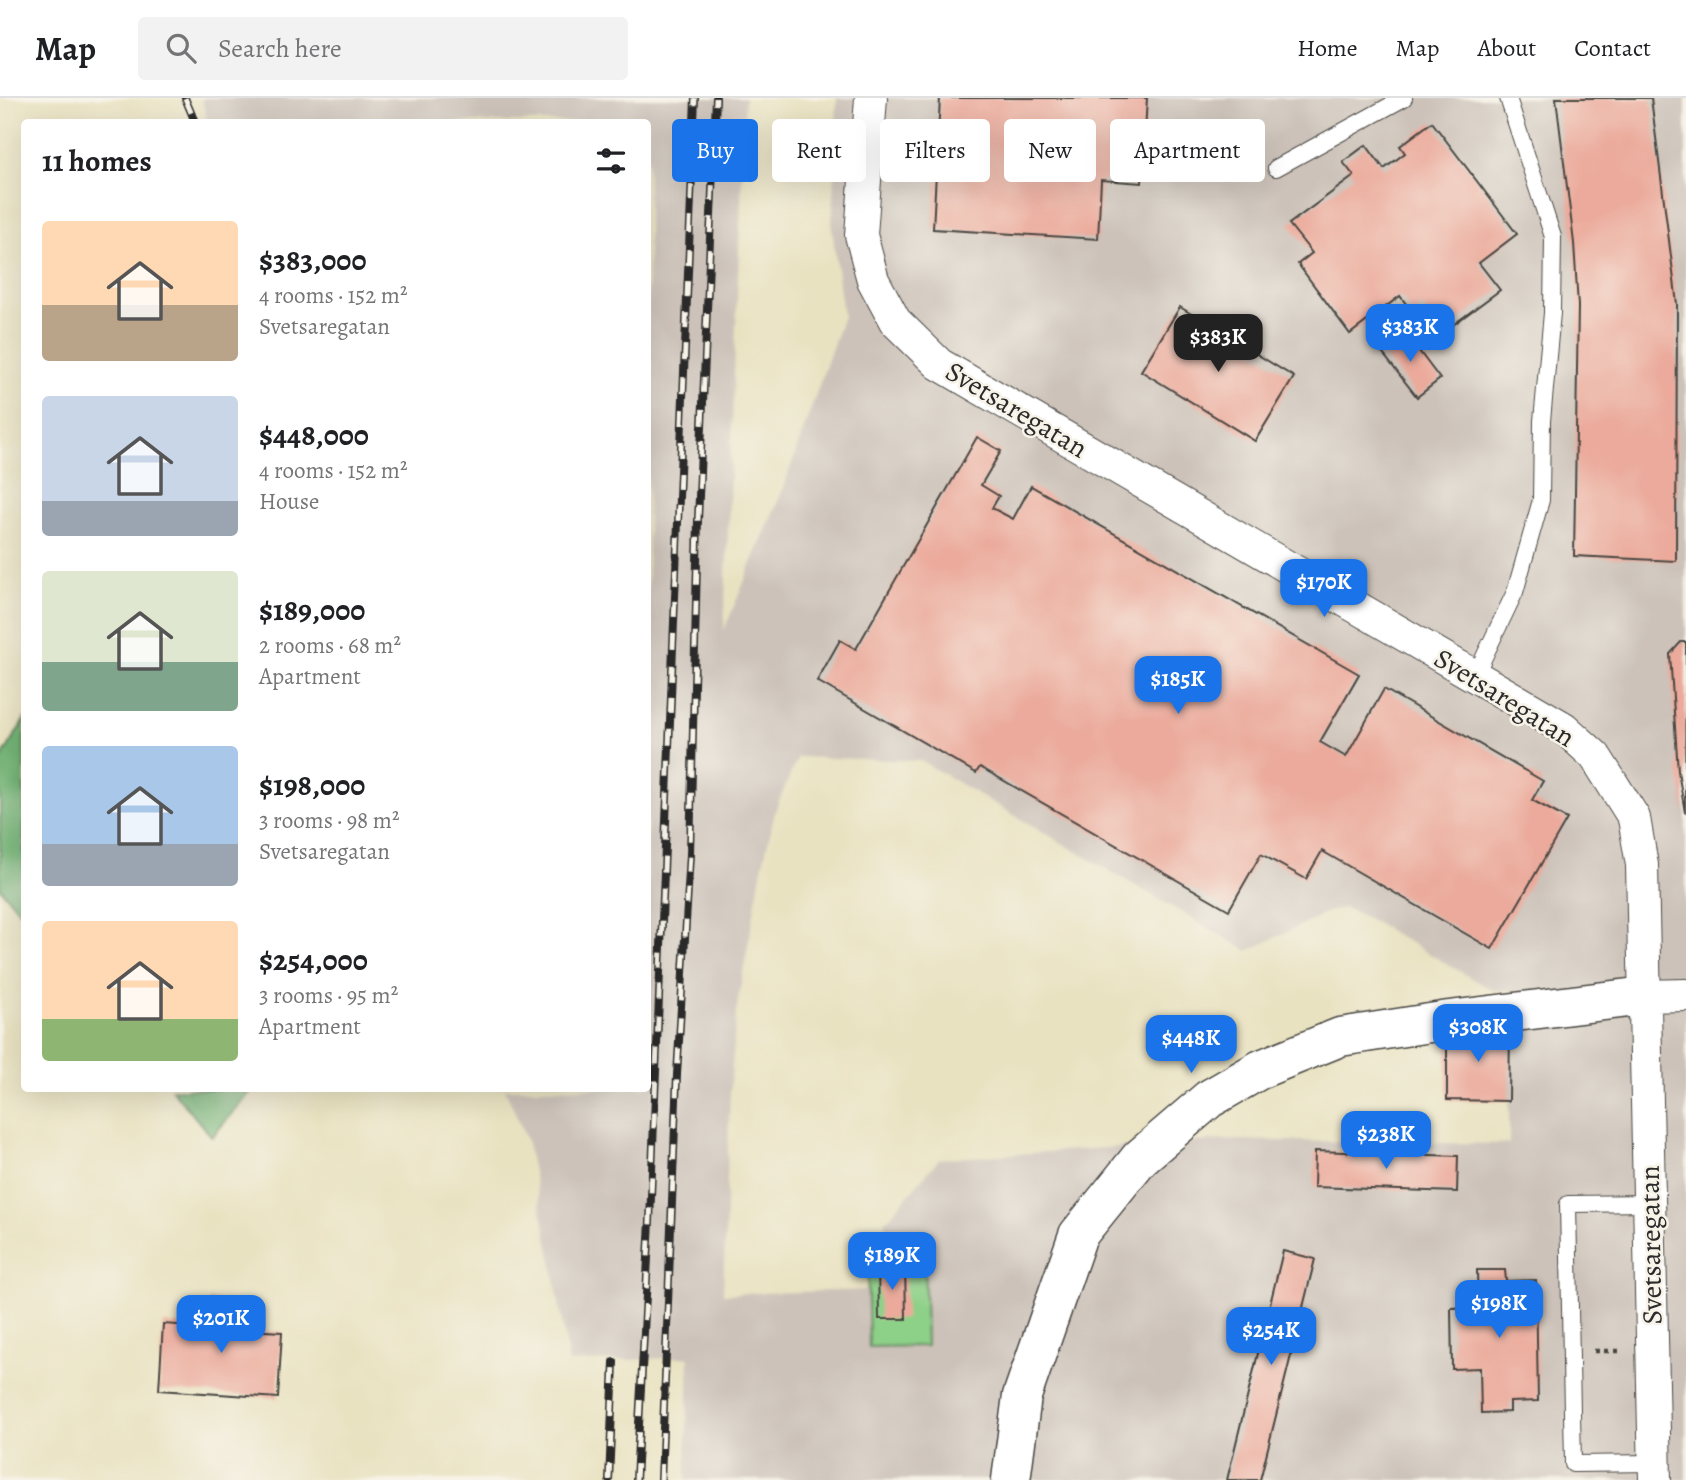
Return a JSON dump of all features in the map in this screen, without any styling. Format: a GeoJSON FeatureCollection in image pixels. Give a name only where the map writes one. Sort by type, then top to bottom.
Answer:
{"type":"FeatureCollection","features":[{"type":"Feature","properties":{"kind":"main road"},"geometry":{"type":"LineString","coordinates":[[1011,1480],[1022,1396],[1079,1235],[1140,1158],[1209,1099],[1261,1069],[1340,1037],[1449,1020],[1645,996]]}},
{"type":"Feature","properties":{"kind":"street","name":"Svetsaregatan"},"geometry":{"type":"LineString","coordinates":[[871,98],[862,235],[873,280],[895,321],[939,364],[1564,728],[1595,756],[1634,818],[1642,865],[1655,1472]]}},
{"type":"Feature","properties":{"kind":"street"},"geometry":{"type":"LineString","coordinates":[[1645,996],[1686,995]]}},
{"type":"Feature","properties":{"kind":"lane"},"geometry":{"type":"LineString","coordinates":[[1276,168],[1404,98]]}},
{"type":"Feature","properties":{"kind":"lane"},"geometry":{"type":"LineString","coordinates":[[1475,676],[1515,592],[1541,500],[1542,421],[1552,313],[1553,237],[1508,98]]}},
{"type":"Feature","properties":{"kind":"lane"},"geometry":{"type":"LineString","coordinates":[[1650,1203],[1568,1204],[1573,1464],[1655,1472]]}},
{"type":"Feature","properties":{"kind":"shaded area"},"geometry":{"type":"Polygon","coordinates":[[[202,98],[745,98],[744,119],[672,119],[672,182],[742,182],[724,630],[783,489],[843,316],[832,229],[834,182],[866,182],[866,119],[836,119],[837,98],[1686,98],[1686,1480],[686,1480],[689,1357],[569,1363],[552,1261],[526,1139],[506,1092],[651,1092],[651,119],[206,119],[202,98]],[[798,757],[776,808],[762,867],[736,1012],[730,1091],[723,1294],[867,1290],[867,1257],[884,1256],[885,1222],[939,1159],[1224,1140],[1509,1144],[1509,990],[1494,991],[1367,918],[1344,908],[1328,912],[1248,951],[921,761],[798,757]]]}},
{"type":"Feature","properties":{"kind":"green space"},"geometry":{"type":"Polygon","coordinates":[[[21,725],[21,913],[0,888],[0,761],[21,725]]]}},
{"type":"Feature","properties":{"kind":"green space"},"geometry":{"type":"Polygon","coordinates":[[[174,1092],[250,1092],[212,1137],[174,1092]]]}},
{"type":"Feature","properties":{"kind":"green space"},"geometry":{"type":"Polygon","coordinates":[[[884,1241],[924,1243],[926,1346],[869,1347],[867,1257],[884,1257],[884,1241]]]}},
{"type":"Feature","properties":{"kind":"building"},"geometry":{"type":"Polygon","coordinates":[[[940,98],[1147,98],[1146,119],[1110,119],[1110,181],[1101,180],[1098,239],[933,229],[936,182],[990,182],[990,119],[939,119],[940,98]]]}},
{"type":"Feature","properties":{"kind":"building"},"geometry":{"type":"Polygon","coordinates":[[[1556,98],[1651,98],[1677,304],[1676,561],[1574,556],[1578,306],[1574,243],[1556,98]]]}},
{"type":"Feature","properties":{"kind":"building"},"geometry":{"type":"Polygon","coordinates":[[[1432,122],[1517,234],[1479,263],[1500,290],[1442,333],[1422,306],[1413,313],[1400,296],[1350,334],[1298,264],[1312,253],[1289,224],[1354,176],[1343,162],[1366,145],[1384,169],[1405,153],[1400,146],[1432,122]]]}},
{"type":"Feature","properties":{"kind":"building"},"geometry":{"type":"Polygon","coordinates":[[[1180,307],[1294,377],[1255,441],[1141,371],[1180,307]]]}},
{"type":"Feature","properties":{"kind":"building"},"geometry":{"type":"Polygon","coordinates":[[[1404,331],[1440,379],[1417,397],[1380,350],[1404,331]]]}},
{"type":"Feature","properties":{"kind":"building"},"geometry":{"type":"Polygon","coordinates":[[[977,437],[1001,451],[981,485],[999,496],[992,508],[1013,519],[1031,486],[1359,674],[1320,742],[1346,757],[1384,689],[1543,781],[1532,800],[1567,819],[1492,949],[1322,851],[1306,879],[1261,854],[1229,910],[980,767],[976,773],[817,681],[840,640],[856,649],[977,437]]]}},
{"type":"Feature","properties":{"kind":"building"},"geometry":{"type":"Polygon","coordinates":[[[1681,642],[1686,642],[1685,813],[1678,771],[1670,654],[1681,642]]]}},
{"type":"Feature","properties":{"kind":"building"},"geometry":{"type":"Polygon","coordinates":[[[1447,1028],[1510,1029],[1509,1101],[1447,1100],[1447,1028]]]}},
{"type":"Feature","properties":{"kind":"building"},"geometry":{"type":"Polygon","coordinates":[[[1315,1151],[1458,1156],[1457,1192],[1314,1187],[1315,1151]]]}},
{"type":"Feature","properties":{"kind":"building"},"geometry":{"type":"Polygon","coordinates":[[[1283,1251],[1315,1259],[1260,1480],[1227,1480],[1283,1251]]]}},
{"type":"Feature","properties":{"kind":"building"},"geometry":{"type":"Polygon","coordinates":[[[905,1264],[906,1319],[879,1319],[878,1265],[905,1264]]]}},
{"type":"Feature","properties":{"kind":"building"},"geometry":{"type":"Polygon","coordinates":[[[1477,1270],[1505,1270],[1506,1281],[1536,1280],[1538,1401],[1510,1402],[1510,1412],[1481,1413],[1480,1368],[1452,1369],[1451,1308],[1478,1307],[1477,1270]]]}},
{"type":"Feature","properties":{"kind":"building"},"geometry":{"type":"Polygon","coordinates":[[[209,1300],[249,1303],[247,1330],[282,1332],[278,1398],[159,1390],[163,1324],[207,1327],[209,1300]]]}},
{"type":"Feature","properties":{"kind":"railway"},"geometry":{"type":"LineString","coordinates":[[185,98],[194,119]]}},
{"type":"Feature","properties":{"kind":"railway"},"geometry":{"type":"LineString","coordinates":[[636,1480],[650,1221],[695,98]]}},
{"type":"Feature","properties":{"kind":"railway"},"geometry":{"type":"LineString","coordinates":[[661,1480],[677,1075],[690,854],[698,520],[716,98]]}},
{"type":"Feature","properties":{"kind":"railway"},"geometry":{"type":"LineString","coordinates":[[609,1480],[614,1362]]}}]}
